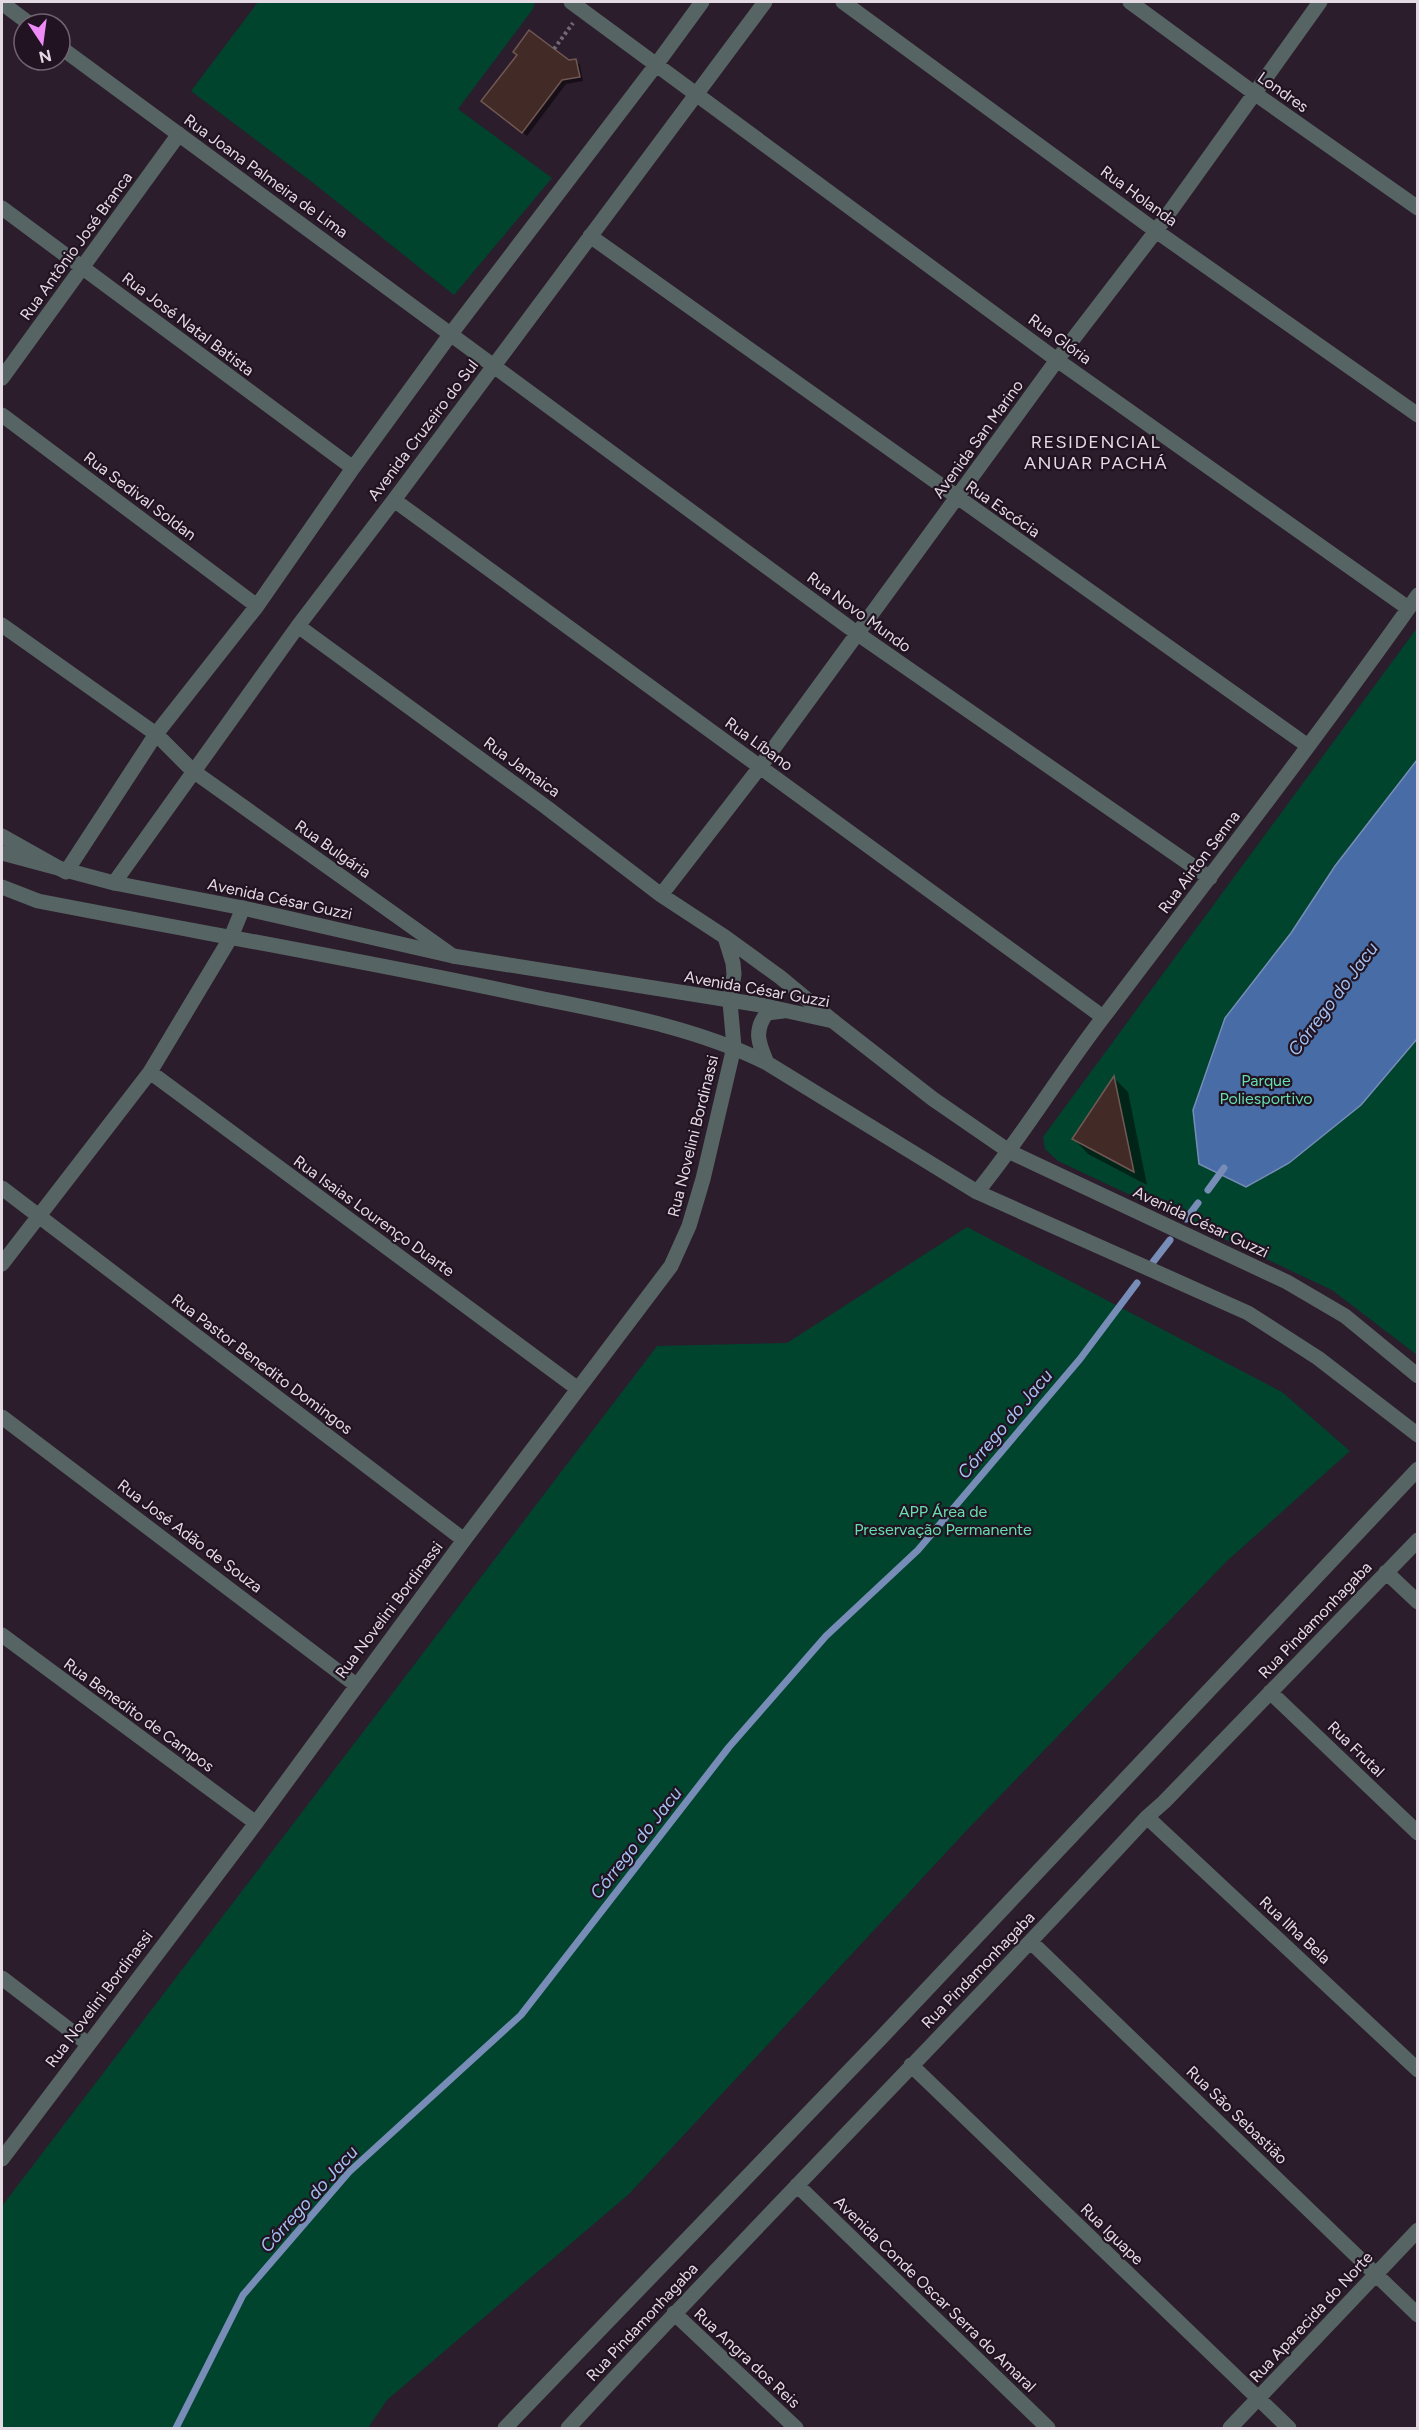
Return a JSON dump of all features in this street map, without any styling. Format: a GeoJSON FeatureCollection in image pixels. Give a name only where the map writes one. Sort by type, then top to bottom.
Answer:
{"type":"FeatureCollection","features":[{"type":"Feature","properties":{"kind":"street","name":"Avenida Cruzeiro do Sul"},"geometry":{"type":"LineString","coordinates":[[66,872],[156,734],[257,606],[353,468],[450,335],[657,65],[702,2]]}},
{"type":"Feature","properties":{"kind":"street","name":"Avenida Cruzeiro do Sul"},"geometry":{"type":"LineString","coordinates":[[114,883],[297,627],[765,2]]}},
{"type":"Feature","properties":{"kind":"street","name":"Rua Holanda"},"geometry":{"type":"LineString","coordinates":[[843,2],[1156,231],[1418,415]]}},
{"type":"Feature","properties":{"kind":"street","name":"Londres"},"geometry":{"type":"LineString","coordinates":[[1130,2],[1254,93],[1418,208]]}},
{"type":"Feature","properties":{"kind":"street","name":"Avenida San Marino"},"geometry":{"type":"LineString","coordinates":[[661,895],[760,767],[1057,360],[1156,231],[1320,2]]}},
{"type":"Feature","properties":{"kind":"street","name":"Rua Glória"},"geometry":{"type":"LineString","coordinates":[[577,6],[1057,360],[1408,608]]}},
{"type":"Feature","properties":{"kind":"street","name":"Rua Joana Palmeira de Lima"},"geometry":{"type":"LineString","coordinates":[[72,55],[494,366]]}},
{"type":"Feature","properties":{"kind":"street","name":"Rua Antônio José Branca"},"geometry":{"type":"LineString","coordinates":[[2,378],[179,134]]}},
{"type":"Feature","properties":{"kind":"street","name":"Rua José Natal Batista"},"geometry":{"type":"LineString","coordinates":[[2,208],[353,468]]}},
{"type":"Feature","properties":{"kind":"street","name":"Rua Escócia"},"geometry":{"type":"LineString","coordinates":[[590,236],[1308,746]]}},
{"type":"Feature","properties":{"kind":"street","name":"Rua Novo Mundo"},"geometry":{"type":"LineString","coordinates":[[494,366],[858,634],[1210,878]]}},
{"type":"Feature","properties":{"kind":"street","name":"Rua Sedival Soldan"},"geometry":{"type":"LineString","coordinates":[[2,415],[257,606]]}},
{"type":"Feature","properties":{"kind":"street","name":"Rua Líbano"},"geometry":{"type":"LineString","coordinates":[[394,500],[1103,1017]]}},
{"type":"Feature","properties":{"kind":"street","name":"Rua Airton Senna"},"geometry":{"type":"LineString","coordinates":[[977,1192],[1010,1152],[1103,1017],[1210,878],[1418,595]]}},
{"type":"Feature","properties":{"kind":"street","name":"Rua Bulgária"},"geometry":{"type":"LineString","coordinates":[[2,625],[156,734],[193,771],[453,956]]}},
{"type":"Feature","properties":{"kind":"street","name":"Rua Jamaica"},"geometry":{"type":"LineString","coordinates":[[297,627],[546,807],[661,895],[780,977],[833,1021]]}},
{"type":"Feature","properties":{"kind":"street"},"geometry":{"type":"LineString","coordinates":[[2,836],[66,872]]}},
{"type":"Feature","properties":{"kind":"street","name":"Avenida César Guzzi"},"geometry":{"type":"LineString","coordinates":[[2,853],[114,883],[243,908],[453,956],[786,1010],[833,1021],[933,1099],[1010,1152],[1287,1282],[1345,1316],[1418,1376]]}},
{"type":"Feature","properties":{"kind":"street"},"geometry":{"type":"LineString","coordinates":[[2,888],[38,901],[408,970],[648,1021],[734,1047],[767,1064],[977,1192],[1248,1313],[1318,1358],[1418,1435]]}},
{"type":"Feature","properties":{"kind":"street"},"geometry":{"type":"LineString","coordinates":[[2,1264],[150,1072],[231,938],[243,908]]}},
{"type":"Feature","properties":{"kind":"street"},"geometry":{"type":"LineString","coordinates":[[725,937],[734,963],[730,1002]]}},
{"type":"Feature","properties":{"kind":"street","name":"Rua Novelini Bordinassi"},"geometry":{"type":"LineString","coordinates":[[2,2160],[671,1266],[689,1226],[703,1179],[734,1047],[730,1002]]}},
{"type":"Feature","properties":{"kind":"street"},"geometry":{"type":"LineString","coordinates":[[767,1064],[759,1043],[759,1023],[767,1013],[786,1010]]}},
{"type":"Feature","properties":{"kind":"street","name":"Rua Isaias Lourenço Duarte"},"geometry":{"type":"LineString","coordinates":[[150,1072],[578,1389]]}},
{"type":"Feature","properties":{"kind":"street","name":"Rua Pastor Benedito Domingos"},"geometry":{"type":"LineString","coordinates":[[2,1188],[464,1540]]}},
{"type":"Feature","properties":{"kind":"street","name":"Rua José Adão de Souza"},"geometry":{"type":"LineString","coordinates":[[2,1417],[356,1685]]}},
{"type":"Feature","properties":{"kind":"street"},"geometry":{"type":"LineString","coordinates":[[506,2428],[880,2039],[1418,1469]]}},
{"type":"Feature","properties":{"kind":"street","name":"Rua Pindamonhagaba"},"geometry":{"type":"LineString","coordinates":[[568,2428],[674,2313],[1031,1942],[1147,1816],[1164,1802],[1418,1540]]}},
{"type":"Feature","properties":{"kind":"street"},"geometry":{"type":"LineString","coordinates":[[1386,1572],[1418,1602]]}},
{"type":"Feature","properties":{"kind":"street","name":"Rua Benedito de Campos"},"geometry":{"type":"LineString","coordinates":[[2,1635],[256,1823]]}},
{"type":"Feature","properties":{"kind":"street","name":"Rua Frutal"},"geometry":{"type":"LineString","coordinates":[[1270,1692],[1418,1833]]}},
{"type":"Feature","properties":{"kind":"street","name":"Rua Ilha Bela"},"geometry":{"type":"LineString","coordinates":[[1147,1816],[1418,2070]]}},
{"type":"Feature","properties":{"kind":"street","name":"Rua São Sebastião"},"geometry":{"type":"LineString","coordinates":[[1031,1942],[1418,2315]]}},
{"type":"Feature","properties":{"kind":"street"},"geometry":{"type":"LineString","coordinates":[[2,1978],[88,2044]]}},
{"type":"Feature","properties":{"kind":"street","name":"Rua Iguape"},"geometry":{"type":"LineString","coordinates":[[911,2065],[1289,2428]]}},
{"type":"Feature","properties":{"kind":"street","name":"Avenida Conde Oscar Serra do Amaral"},"geometry":{"type":"LineString","coordinates":[[797,2185],[1048,2428]]}},
{"type":"Feature","properties":{"kind":"street","name":"Rua Aparecida do Norte"},"geometry":{"type":"LineString","coordinates":[[1230,2428],[1418,2230]]}},
{"type":"Feature","properties":{"kind":"street","name":"Rua Angra dos Reis"},"geometry":{"type":"LineString","coordinates":[[674,2313],[796,2428]]}},
{"type":"Feature","properties":{"kind":"path"},"geometry":{"type":"LineString","coordinates":[[554,49],[577,6]]}},
{"type":"Feature","properties":{"kind":"green space"},"geometry":{"type":"Polygon","coordinates":[[[258,2],[535,2],[533,9],[458,109],[552,178],[454,295],[312,182],[191,91],[258,2]]]}},
{"type":"Feature","properties":{"kind":"green space","name":"Parque Poliesportivo"},"geometry":{"type":"Polygon","coordinates":[[[1417,628],[1417,1355],[1332,1290],[1058,1161],[1045,1149],[1043,1137],[1417,628]]]}},
{"type":"Feature","properties":{"kind":"green space","name":"APP Área de Preservação Permanente"},"geometry":{"type":"Polygon","coordinates":[[[967,1227],[1282,1392],[1350,1451],[1227,1561],[967,1830],[629,2194],[387,2400],[368,2428],[2,2428],[2,2206],[657,1346],[787,1343],[967,1227]]]}},
{"type":"Feature","properties":{"kind":"water"},"geometry":{"type":"Polygon","coordinates":[[[1417,760],[1417,1039],[1361,1105],[1289,1163],[1246,1187],[1199,1164],[1193,1110],[1225,1018],[1291,933],[1335,866],[1417,760]]]}},
{"type":"Feature","properties":{"kind":"building"},"geometry":{"type":"Polygon","coordinates":[[[529,30],[569,60],[576,59],[580,77],[562,80],[522,133],[481,101],[517,55],[513,52],[529,30]]]}},
{"type":"Feature","properties":{"kind":"building"},"geometry":{"type":"Polygon","coordinates":[[[1114,1076],[1134,1172],[1072,1139],[1114,1076]]]}},
{"type":"Feature","properties":{"kind":"waterway","name":"Córrego do Jacu"},"geometry":{"type":"LineString","coordinates":[[1208,1190],[1224,1168]]}},
{"type":"Feature","properties":{"kind":"waterway","name":"Córrego do Jacu"},"geometry":{"type":"LineString","coordinates":[[1186,1219],[1198,1203]]}},
{"type":"Feature","properties":{"kind":"waterway","name":"Córrego do Jacu"},"geometry":{"type":"LineString","coordinates":[[1153,1262],[1170,1240]]}},
{"type":"Feature","properties":{"kind":"waterway","name":"Córrego do Jacu"},"geometry":{"type":"LineString","coordinates":[[176,2428],[243,2295],[349,2172],[521,2015],[729,1747],[826,1636],[918,1550],[1080,1359],[1137,1283]]}},
{"type":"Feature","properties":{"kind":"district","name":"RESIDENCIAL ANUAR PACHÁ"},"geometry":{"type":"Point","coordinates":[1096,452]}}]}
